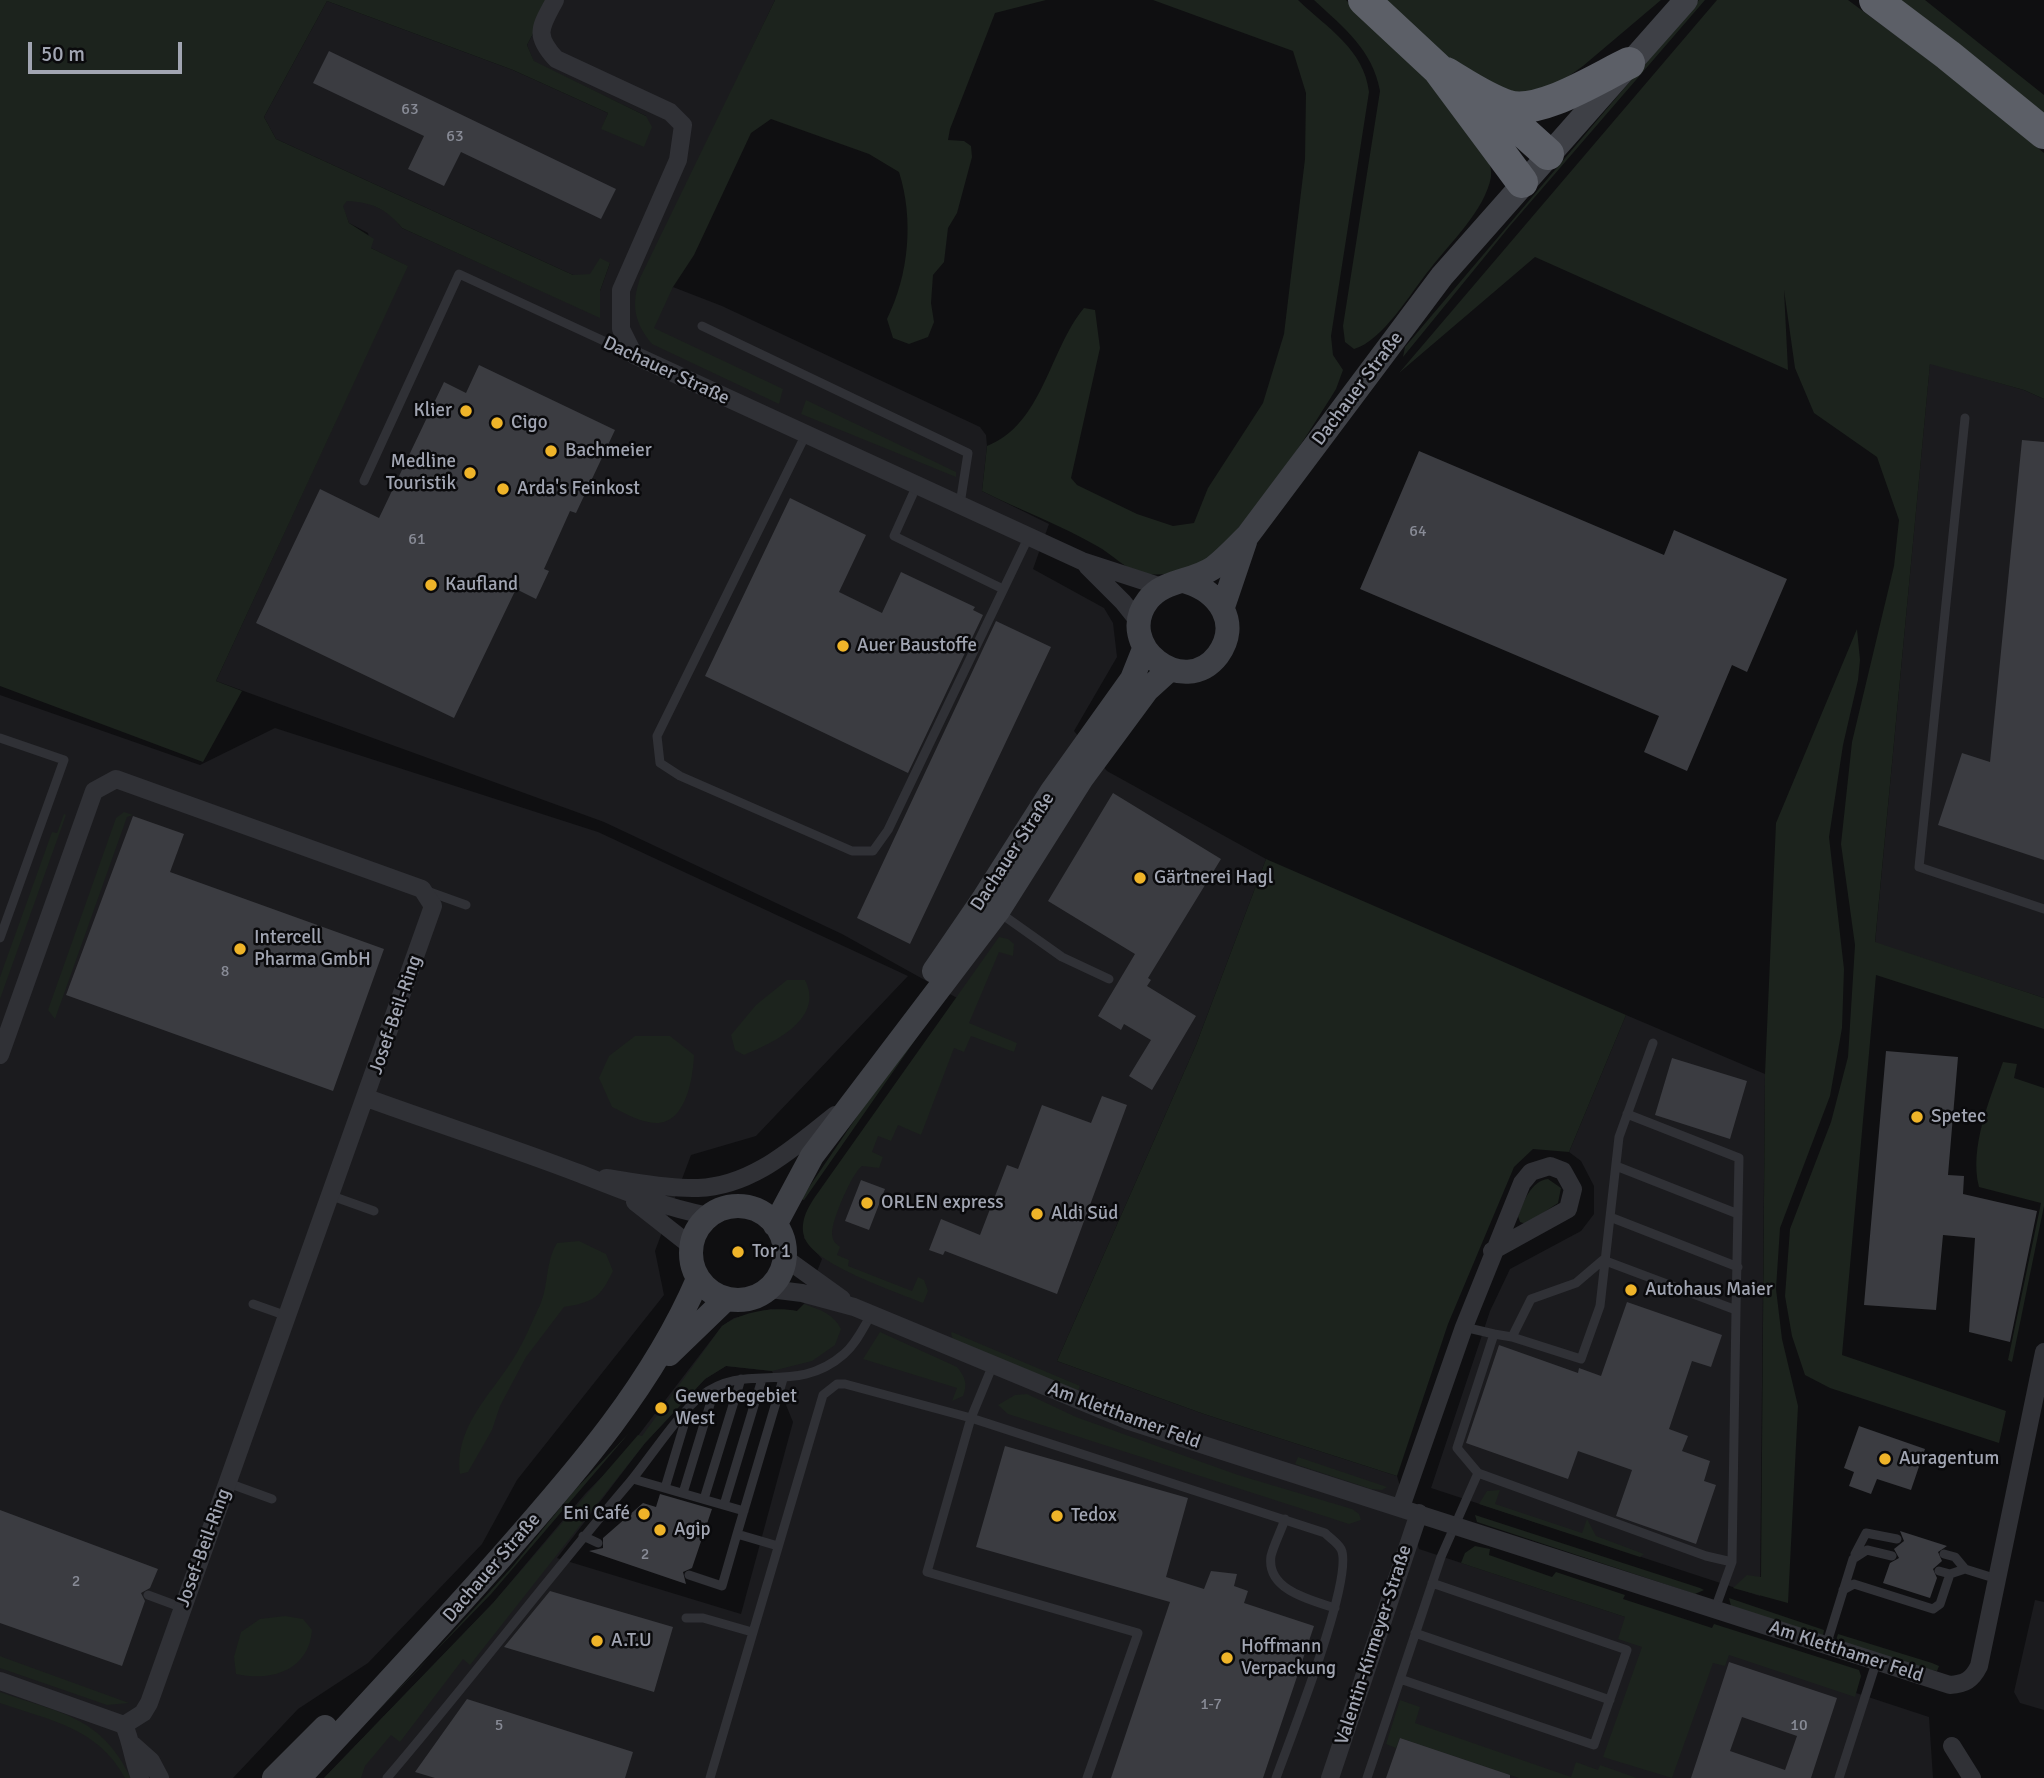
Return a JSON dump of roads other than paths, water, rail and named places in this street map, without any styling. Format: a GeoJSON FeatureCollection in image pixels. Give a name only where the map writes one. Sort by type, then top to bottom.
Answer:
{"type":"FeatureCollection","features":[{"type":"Feature","properties":{"kind":"highway"},"geometry":{"type":"LineString","coordinates":[[1364,0],[1438,69],[1522,182]]}},
{"type":"Feature","properties":{"kind":"highway"},"geometry":{"type":"LineString","coordinates":[[1875,0],[2044,133]]}},
{"type":"Feature","properties":{"kind":"highway"},"geometry":{"type":"LineString","coordinates":[[1438,69],[1511,107],[1537,106],[1565,96],[1629,63]]}},
{"type":"Feature","properties":{"kind":"highway"},"geometry":{"type":"LineString","coordinates":[[1482,94],[1548,154]]}},
{"type":"Feature","properties":{"kind":"street"},"geometry":{"type":"LineString","coordinates":[[555,0],[540,29],[543,45],[556,59],[670,111],[683,125],[678,160],[621,290],[621,329],[634,355]]}},
{"type":"Feature","properties":{"kind":"street","name":"Dachauer Straße"},"geometry":{"type":"LineString","coordinates":[[634,355],[805,436],[1082,561],[1162,587],[1187,582],[1213,567],[1248,535],[1442,276],[1522,182],[1686,0]]}},
{"type":"Feature","properties":{"kind":"street","name":"Dachauer Straße"},"geometry":{"type":"LineString","coordinates":[[775,1224],[812,1156],[887,1058],[919,991],[991,905],[1147,690],[1169,670],[1199,668],[1218,655],[1228,632],[1223,607],[1248,535]]}},
{"type":"Feature","properties":{"kind":"street","name":"Dachauer Straße"},"geometry":{"type":"LineString","coordinates":[[991,905],[1052,791],[1132,679],[1144,649],[1139,622],[1123,601],[1082,561]]}},
{"type":"Feature","properties":{"kind":"street"},"geometry":{"type":"LineString","coordinates":[[1187,582],[1213,594],[1223,607]]}},
{"type":"Feature","properties":{"kind":"street"},"geometry":{"type":"LineString","coordinates":[[1139,622],[1146,603],[1162,587]]}},
{"type":"Feature","properties":{"kind":"street"},"geometry":{"type":"LineString","coordinates":[[1144,649],[1151,658],[1169,670]]}},
{"type":"Feature","properties":{"kind":"street"},"geometry":{"type":"LineString","coordinates":[[0,1055],[6,1020],[94,791],[116,779],[422,889]]}},
{"type":"Feature","properties":{"kind":"street","name":"Josef-Beil-Ring"},"geometry":{"type":"LineString","coordinates":[[124,1726],[144,1713],[149,1703],[367,1098],[433,906],[422,889]]}},
{"type":"Feature","properties":{"kind":"street"},"geometry":{"type":"LineString","coordinates":[[367,1098],[582,1174],[621,1192],[676,1210],[709,1216]]}},
{"type":"Feature","properties":{"kind":"street"},"geometry":{"type":"LineString","coordinates":[[582,1174],[684,1188],[720,1185],[740,1180],[792,1149],[855,1100]]}},
{"type":"Feature","properties":{"kind":"street","name":"Dachauer Straße"},"geometry":{"type":"LineString","coordinates":[[752,1208],[812,1156]]}},
{"type":"Feature","properties":{"kind":"street"},"geometry":{"type":"LineString","coordinates":[[1401,1507],[1492,1251],[1526,1177],[1543,1167],[1563,1171],[1573,1189],[1568,1209],[1492,1251]]}},
{"type":"Feature","properties":{"kind":"street"},"geometry":{"type":"LineString","coordinates":[[621,1192],[691,1246]]}},
{"type":"Feature","properties":{"kind":"street"},"geometry":{"type":"LineString","coordinates":[[729,1207],[752,1208],[775,1224],[783,1240],[785,1258],[770,1289],[749,1299],[726,1299],[710,1291],[698,1279],[692,1264],[691,1246],[698,1227],[709,1216],[729,1207]]}},
{"type":"Feature","properties":{"kind":"street","name":"Am Kletthamer Feld"},"geometry":{"type":"LineString","coordinates":[[785,1258],[854,1307]]}},
{"type":"Feature","properties":{"kind":"street","name":"Dachauer Straße"},"geometry":{"type":"LineString","coordinates":[[651,1371],[698,1279]]}},
{"type":"Feature","properties":{"kind":"street","name":"Am Kletthamer Feld"},"geometry":{"type":"LineString","coordinates":[[770,1289],[802,1293],[854,1307],[992,1367],[1129,1421],[1940,1683],[1964,1684],[1974,1676],[1979,1666],[2044,1352]]}},
{"type":"Feature","properties":{"kind":"street","name":"Dachauer Straße"},"geometry":{"type":"LineString","coordinates":[[300,1778],[548,1504],[651,1371],[726,1299]]}},
{"type":"Feature","properties":{"kind":"street","name":"Valentin-Kirmeyer-Straße"},"geometry":{"type":"LineString","coordinates":[[1330,1778],[1419,1513]]}},
{"type":"Feature","properties":{"kind":"street"},"geometry":{"type":"LineString","coordinates":[[0,1681],[124,1726],[133,1745],[135,1766],[140,1778]]}},
{"type":"Feature","properties":{"kind":"street","name":"Dachauer Straße"},"geometry":{"type":"LineString","coordinates":[[274,1778],[327,1725],[378,1693]]}},
{"type":"Feature","properties":{"kind":"street"},"geometry":{"type":"LineString","coordinates":[[133,1745],[151,1762],[160,1778]]}},
{"type":"Feature","properties":{"kind":"street"},"geometry":{"type":"LineString","coordinates":[[1952,1746],[1972,1778]]}},
{"type":"Feature","properties":{"kind":"lane","name":"Dachauer Straße"},"geometry":{"type":"LineString","coordinates":[[364,481],[459,274],[634,355]]}},
{"type":"Feature","properties":{"kind":"lane"},"geometry":{"type":"LineString","coordinates":[[702,326],[968,453],[960,504]]}},
{"type":"Feature","properties":{"kind":"lane"},"geometry":{"type":"LineString","coordinates":[[1965,418],[1919,867],[2044,909]]}},
{"type":"Feature","properties":{"kind":"lane"},"geometry":{"type":"LineString","coordinates":[[805,436],[657,736],[660,763],[680,776],[852,851],[873,851],[888,830],[1028,536]]}},
{"type":"Feature","properties":{"kind":"lane"},"geometry":{"type":"LineString","coordinates":[[917,485],[894,536],[1003,589]]}},
{"type":"Feature","properties":{"kind":"lane"},"geometry":{"type":"LineString","coordinates":[[0,737],[64,760],[0,938]]}},
{"type":"Feature","properties":{"kind":"lane"},"geometry":{"type":"LineString","coordinates":[[422,889],[466,905]]}},
{"type":"Feature","properties":{"kind":"lane"},"geometry":{"type":"LineString","coordinates":[[991,905],[1062,957],[1109,979]]}},
{"type":"Feature","properties":{"kind":"lane"},"geometry":{"type":"LineString","coordinates":[[1464,1327],[1512,1337],[1581,1359],[1600,1306],[1603,1260],[1619,1136],[1653,1043]]}},
{"type":"Feature","properties":{"kind":"lane"},"geometry":{"type":"LineString","coordinates":[[1627,1114],[1739,1158],[1732,1562],[1715,1609]]}},
{"type":"Feature","properties":{"kind":"lane"},"geometry":{"type":"LineString","coordinates":[[1616,1166],[1738,1214]]}},
{"type":"Feature","properties":{"kind":"lane"},"geometry":{"type":"LineString","coordinates":[[332,1196],[374,1211]]}},
{"type":"Feature","properties":{"kind":"lane"},"geometry":{"type":"LineString","coordinates":[[1610,1217],[1738,1267]]}},
{"type":"Feature","properties":{"kind":"lane"},"geometry":{"type":"LineString","coordinates":[[1603,1260],[1736,1310]]}},
{"type":"Feature","properties":{"kind":"lane"},"geometry":{"type":"LineString","coordinates":[[1512,1337],[1531,1299],[1576,1283],[1603,1260]]}},
{"type":"Feature","properties":{"kind":"lane"},"geometry":{"type":"LineString","coordinates":[[253,1304],[289,1316]]}},
{"type":"Feature","properties":{"kind":"lane"},"geometry":{"type":"LineString","coordinates":[[387,1778],[475,1675],[583,1536],[700,1396],[730,1379],[783,1379],[821,1370],[845,1353],[871,1315]]}},
{"type":"Feature","properties":{"kind":"lane"},"geometry":{"type":"LineString","coordinates":[[1494,1334],[1457,1447],[1478,1473],[1706,1556],[1732,1562]]}},
{"type":"Feature","properties":{"kind":"lane"},"geometry":{"type":"LineString","coordinates":[[992,1367],[971,1418],[927,1572],[1138,1633],[1087,1778]]}},
{"type":"Feature","properties":{"kind":"lane"},"geometry":{"type":"LineString","coordinates":[[821,1370],[829,1388]]}},
{"type":"Feature","properties":{"kind":"lane"},"geometry":{"type":"LineString","coordinates":[[704,1499],[741,1379]]}},
{"type":"Feature","properties":{"kind":"lane"},"geometry":{"type":"LineString","coordinates":[[724,1505],[762,1379]]}},
{"type":"Feature","properties":{"kind":"lane"},"geometry":{"type":"LineString","coordinates":[[689,1575],[722,1586],[783,1379]]}},
{"type":"Feature","properties":{"kind":"lane"},"geometry":{"type":"LineString","coordinates":[[710,1778],[818,1406],[829,1388],[837,1384],[852,1385],[971,1418],[1325,1533],[1341,1549],[1343,1570],[1335,1608],[1276,1778]]}},
{"type":"Feature","properties":{"kind":"lane"},"geometry":{"type":"LineString","coordinates":[[683,1493],[715,1388]]}},
{"type":"Feature","properties":{"kind":"lane"},"geometry":{"type":"LineString","coordinates":[[665,1488],[689,1410]]}},
{"type":"Feature","properties":{"kind":"lane"},"geometry":{"type":"LineString","coordinates":[[1367,1778],[1453,1524],[1478,1473]]}},
{"type":"Feature","properties":{"kind":"lane"},"geometry":{"type":"LineString","coordinates":[[633,1479],[744,1511]]}},
{"type":"Feature","properties":{"kind":"lane"},"geometry":{"type":"LineString","coordinates":[[228,1483],[272,1499]]}},
{"type":"Feature","properties":{"kind":"lane"},"geometry":{"type":"LineString","coordinates":[[1285,1519],[1271,1559],[1277,1580],[1294,1595],[1335,1608]]}},
{"type":"Feature","properties":{"kind":"lane"},"geometry":{"type":"LineString","coordinates":[[1826,1646],[1853,1559],[1866,1533],[1878,1533],[1898,1539]]}},
{"type":"Feature","properties":{"kind":"lane"},"geometry":{"type":"LineString","coordinates":[[737,1534],[778,1546]]}},
{"type":"Feature","properties":{"kind":"lane"},"geometry":{"type":"LineString","coordinates":[[583,1536],[598,1544]]}},
{"type":"Feature","properties":{"kind":"lane"},"geometry":{"type":"LineString","coordinates":[[1853,1559],[1867,1550],[1892,1556]]}},
{"type":"Feature","properties":{"kind":"lane"},"geometry":{"type":"LineString","coordinates":[[1944,1554],[1955,1557],[1965,1569],[1997,1579]]}},
{"type":"Feature","properties":{"kind":"lane"},"geometry":{"type":"LineString","coordinates":[[1939,1571],[1950,1574],[1965,1569]]}},
{"type":"Feature","properties":{"kind":"lane"},"geometry":{"type":"LineString","coordinates":[[1843,1590],[1853,1584],[1933,1609],[1940,1604],[1950,1574]]}},
{"type":"Feature","properties":{"kind":"lane"},"geometry":{"type":"LineString","coordinates":[[1400,1679],[1594,1745],[1627,1650],[1432,1583]]}},
{"type":"Feature","properties":{"kind":"lane"},"geometry":{"type":"LineString","coordinates":[[148,1595],[183,1608]]}},
{"type":"Feature","properties":{"kind":"lane"},"geometry":{"type":"LineString","coordinates":[[686,1618],[703,1618],[752,1632]]}},
{"type":"Feature","properties":{"kind":"lane"},"geometry":{"type":"LineString","coordinates":[[1416,1633],[1610,1700]]}},
{"type":"Feature","properties":{"kind":"lane"},"geometry":{"type":"LineString","coordinates":[[1839,1778],[1876,1663]]}},
{"type":"Feature","properties":{"kind":"place","name":"Klier"},"geometry":{"type":"Point","coordinates":[466,411]}},
{"type":"Feature","properties":{"kind":"place","name":"Cigo"},"geometry":{"type":"Point","coordinates":[497,423]}},
{"type":"Feature","properties":{"kind":"place","name":"Bachmeier"},"geometry":{"type":"Point","coordinates":[551,451]}},
{"type":"Feature","properties":{"kind":"place","name":"Medline Touristik"},"geometry":{"type":"Point","coordinates":[470,473]}},
{"type":"Feature","properties":{"kind":"place","name":"Arda's Feinkost"},"geometry":{"type":"Point","coordinates":[503,489]}},
{"type":"Feature","properties":{"kind":"place","name":"Kaufland"},"geometry":{"type":"Point","coordinates":[431,585]}},
{"type":"Feature","properties":{"kind":"place","name":"Auer Baustoffe"},"geometry":{"type":"Point","coordinates":[843,646]}},
{"type":"Feature","properties":{"kind":"place","name":"Gärtnerei Hagl"},"geometry":{"type":"Point","coordinates":[1140,878]}},
{"type":"Feature","properties":{"kind":"place","name":"Intercell Pharma GmbH"},"geometry":{"type":"Point","coordinates":[240,949]}},
{"type":"Feature","properties":{"kind":"place","name":"Spetec"},"geometry":{"type":"Point","coordinates":[1917,1117]}},
{"type":"Feature","properties":{"kind":"place","name":"ORLEN express"},"geometry":{"type":"Point","coordinates":[867,1203]}},
{"type":"Feature","properties":{"kind":"place","name":"Aldi Süd"},"geometry":{"type":"Point","coordinates":[1037,1214]}},
{"type":"Feature","properties":{"kind":"place","name":"Tor 1"},"geometry":{"type":"Point","coordinates":[738,1252]}},
{"type":"Feature","properties":{"kind":"place","name":"Autohaus Maier"},"geometry":{"type":"Point","coordinates":[1631,1290]}},
{"type":"Feature","properties":{"kind":"place","name":"Gewerbegebiet West"},"geometry":{"type":"Point","coordinates":[661,1408]}},
{"type":"Feature","properties":{"kind":"place","name":"Auragentum"},"geometry":{"type":"Point","coordinates":[1885,1459]}},
{"type":"Feature","properties":{"kind":"place","name":"Eni Café"},"geometry":{"type":"Point","coordinates":[644,1514]}},
{"type":"Feature","properties":{"kind":"place","name":"Tedox"},"geometry":{"type":"Point","coordinates":[1057,1516]}},
{"type":"Feature","properties":{"kind":"place","name":"Agip"},"geometry":{"type":"Point","coordinates":[660,1530]}},
{"type":"Feature","properties":{"kind":"place","name":"A.T.U"},"geometry":{"type":"Point","coordinates":[597,1641]}},
{"type":"Feature","properties":{"kind":"place","name":"Hoffmann Verpackung"},"geometry":{"type":"Point","coordinates":[1227,1658]}}]}
